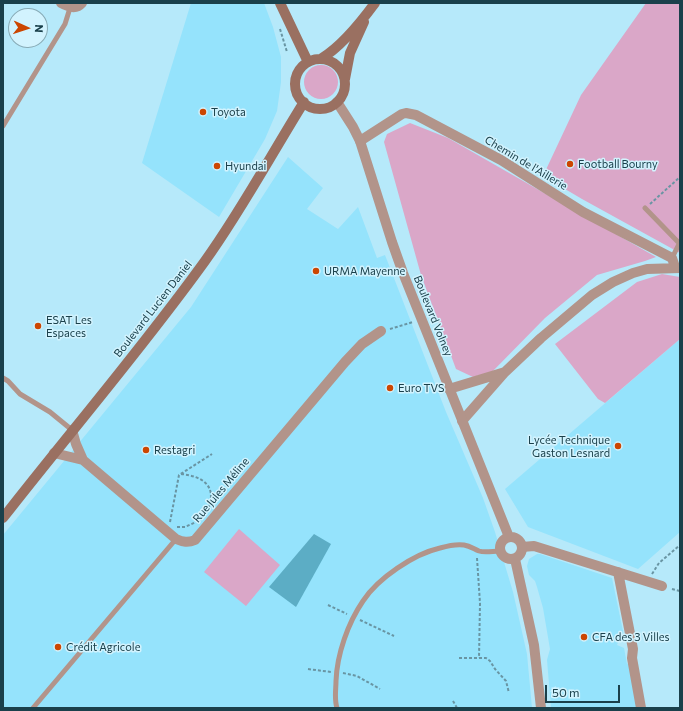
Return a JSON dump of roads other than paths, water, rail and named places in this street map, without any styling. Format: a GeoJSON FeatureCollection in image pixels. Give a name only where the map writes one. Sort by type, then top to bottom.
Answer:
{"type":"FeatureCollection","features":[{"type":"Feature","properties":{"kind":"main road"},"geometry":{"type":"LineString","coordinates":[[280,3],[308,62]]}},
{"type":"Feature","properties":{"kind":"main road"},"geometry":{"type":"LineString","coordinates":[[372,7],[350,53],[345,79],[345,88],[342,96],[337,102],[324,108],[317,108],[304,102],[296,89],[295,81],[297,73],[308,62],[322,58],[332,52],[372,7]]}},
{"type":"Feature","properties":{"kind":"main road"},"geometry":{"type":"LineString","coordinates":[[322,58],[335,63],[339,67],[345,79]]}},
{"type":"Feature","properties":{"kind":"main road","name":"Boulevard Lucien Daniel"},"geometry":{"type":"LineString","coordinates":[[3,518],[157,325],[205,261],[233,219],[304,102]]}},
{"type":"Feature","properties":{"kind":"street"},"geometry":{"type":"LineString","coordinates":[[61,3],[70,8],[80,6],[82,3]]}},
{"type":"Feature","properties":{"kind":"street","name":"Boulevard Volney"},"geometry":{"type":"LineString","coordinates":[[337,102],[353,126],[360,141],[392,242],[421,320],[509,537]]}},
{"type":"Feature","properties":{"kind":"street","name":"Chemin de l'Aillerie"},"geometry":{"type":"LineString","coordinates":[[360,141],[402,114],[406,113],[416,115],[501,160],[584,212],[676,264]]}},
{"type":"Feature","properties":{"kind":"street"},"geometry":{"type":"LineString","coordinates":[[462,421],[504,372],[541,338],[592,295],[613,282],[633,273],[676,264]]}},
{"type":"Feature","properties":{"kind":"street","name":"Rue Jules Méline"},"geometry":{"type":"LineString","coordinates":[[176,539],[184,542],[195,540],[345,362],[362,344],[381,332]]}},
{"type":"Feature","properties":{"kind":"street"},"geometry":{"type":"LineString","coordinates":[[449,389],[504,372]]}},
{"type":"Feature","properties":{"kind":"street"},"geometry":{"type":"LineString","coordinates":[[72,430],[83,460]]}},
{"type":"Feature","properties":{"kind":"street"},"geometry":{"type":"LineString","coordinates":[[54,453],[83,460],[168,529],[176,539]]}},
{"type":"Feature","properties":{"kind":"street"},"geometry":{"type":"LineString","coordinates":[[509,537],[516,538],[522,546],[520,554],[515,559],[507,559],[500,551],[502,541],[509,537]]}},
{"type":"Feature","properties":{"kind":"street"},"geometry":{"type":"LineString","coordinates":[[522,546],[534,546],[662,586]]}},
{"type":"Feature","properties":{"kind":"street"},"geometry":{"type":"LineString","coordinates":[[515,559],[534,645],[541,708]]}},
{"type":"Feature","properties":{"kind":"street"},"geometry":{"type":"LineString","coordinates":[[618,572],[641,708]]}},
{"type":"Feature","properties":{"kind":"lane"},"geometry":{"type":"LineString","coordinates":[[3,126],[65,24],[70,8]]}},
{"type":"Feature","properties":{"kind":"lane"},"geometry":{"type":"LineString","coordinates":[[645,208],[679,243],[676,264]]}},
{"type":"Feature","properties":{"kind":"lane"},"geometry":{"type":"LineString","coordinates":[[3,378],[8,381],[20,394],[50,412],[72,430]]}},
{"type":"Feature","properties":{"kind":"lane"},"geometry":{"type":"LineString","coordinates":[[33,708],[176,539]]}},
{"type":"Feature","properties":{"kind":"lane"},"geometry":{"type":"LineString","coordinates":[[337,708],[335,702],[336,673],[347,632],[363,600],[376,586],[400,566],[424,553],[440,548],[463,545],[478,551],[500,551]]}},
{"type":"Feature","properties":{"kind":"place","name":"Toyota"},"geometry":{"type":"Point","coordinates":[203,112]}},
{"type":"Feature","properties":{"kind":"place","name":"Football Bourny"},"geometry":{"type":"Point","coordinates":[570,164]}},
{"type":"Feature","properties":{"kind":"place","name":"Hyundai"},"geometry":{"type":"Point","coordinates":[217,166]}},
{"type":"Feature","properties":{"kind":"place","name":"URMA Mayenne"},"geometry":{"type":"Point","coordinates":[316,271]}},
{"type":"Feature","properties":{"kind":"place","name":"ESAT Les Espaces"},"geometry":{"type":"Point","coordinates":[38,326]}},
{"type":"Feature","properties":{"kind":"place","name":"Euro TVS"},"geometry":{"type":"Point","coordinates":[390,388]}},
{"type":"Feature","properties":{"kind":"place","name":"Lycée Technique Gaston Lesnard"},"geometry":{"type":"Point","coordinates":[618,446]}},
{"type":"Feature","properties":{"kind":"place","name":"Restagri"},"geometry":{"type":"Point","coordinates":[146,450]}},
{"type":"Feature","properties":{"kind":"place","name":"CFA des 3 Villes"},"geometry":{"type":"Point","coordinates":[584,637]}},
{"type":"Feature","properties":{"kind":"place","name":"Crédit Agricole"},"geometry":{"type":"Point","coordinates":[58,647]}}]}
